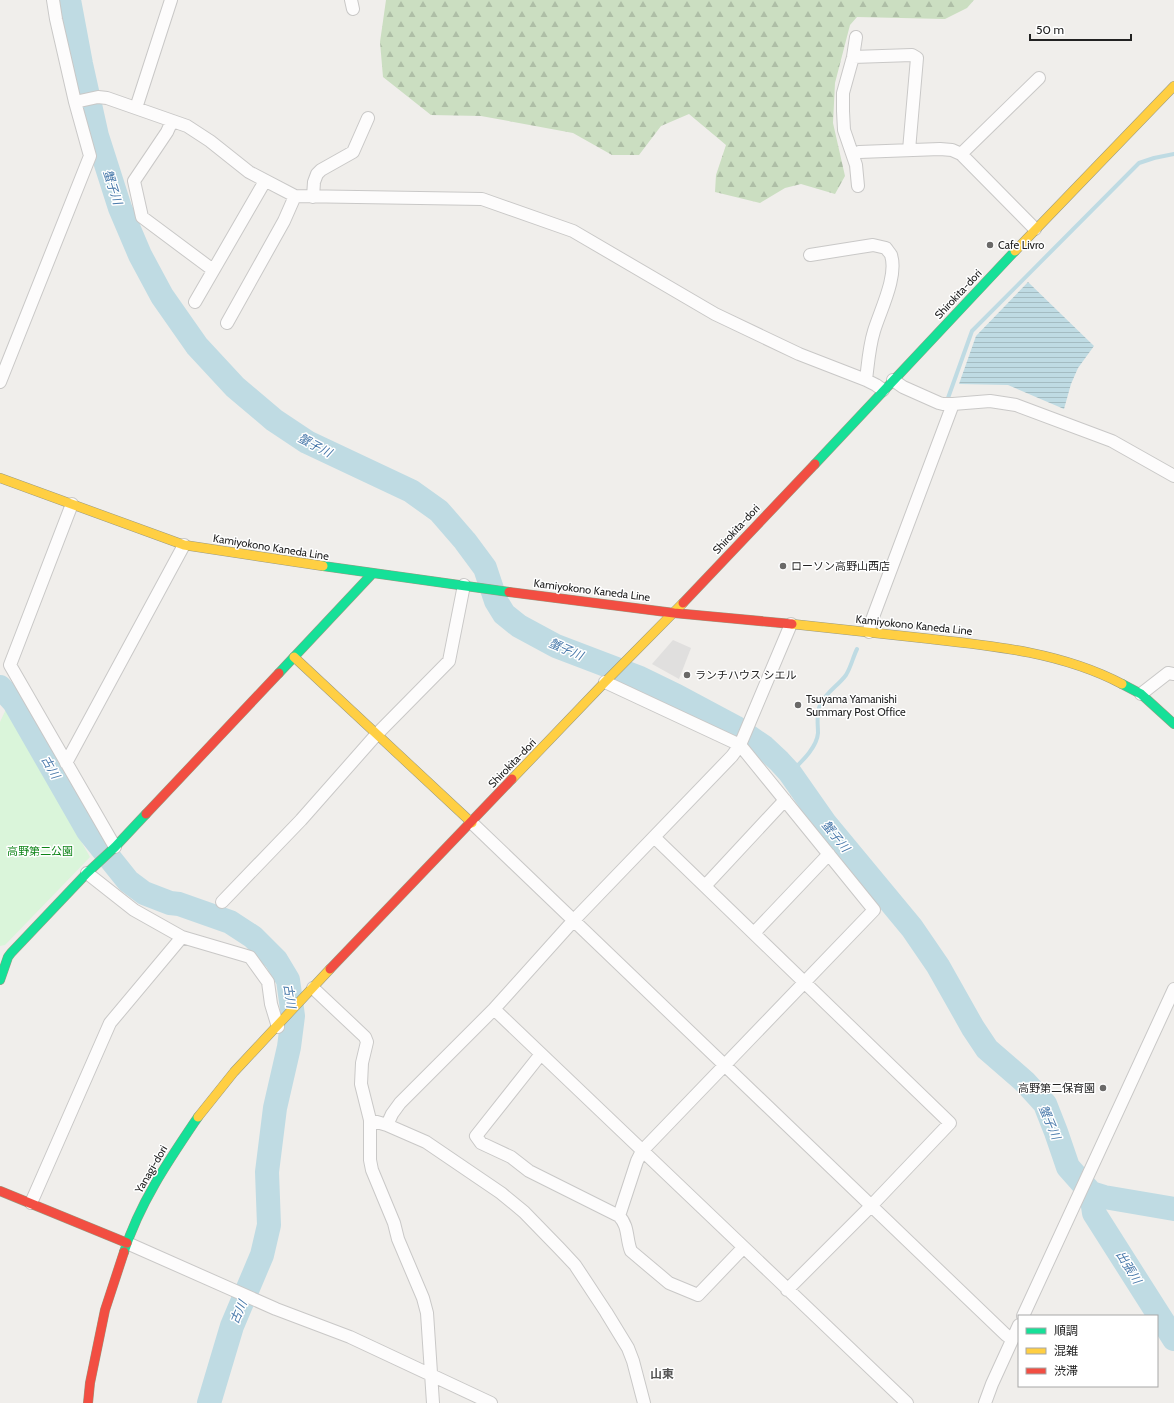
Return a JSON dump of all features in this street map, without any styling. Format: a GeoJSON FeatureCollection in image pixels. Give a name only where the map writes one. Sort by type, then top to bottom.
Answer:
{"type":"FeatureCollection","features":[{"type":"Feature","properties":{"kind":"street"},"geometry":{"type":"LineString","coordinates":[[0,382],[90,156],[56,19],[53,0]]}},
{"type":"Feature","properties":{"kind":"street"},"geometry":{"type":"LineString","coordinates":[[136,108],[171,0]]}},
{"type":"Feature","properties":{"kind":"street"},"geometry":{"type":"LineString","coordinates":[[856,37],[853,57],[843,93],[842,111],[844,130],[853,155],[858,186]]}},
{"type":"Feature","properties":{"kind":"street"},"geometry":{"type":"LineString","coordinates":[[853,57],[912,55],[917,58],[909,150]]}},
{"type":"Feature","properties":{"kind":"street"},"geometry":{"type":"LineString","coordinates":[[960,154],[1039,78]]}},
{"type":"Feature","properties":{"kind":"street","name":"Shirokita-dori"},"geometry":{"type":"LineString","coordinates":[[311,990],[607,680],[674,613],[883,390],[1174,86]]}},
{"type":"Feature","properties":{"kind":"street"},"geometry":{"type":"LineString","coordinates":[[77,101],[98,97],[108,98],[187,126],[210,141],[249,172],[295,196],[482,199],[573,231],[715,314],[799,354],[866,380],[883,390]]}},
{"type":"Feature","properties":{"kind":"street"},"geometry":{"type":"LineString","coordinates":[[313,197],[314,182],[317,174],[321,170],[353,152],[368,118]]}},
{"type":"Feature","properties":{"kind":"street"},"geometry":{"type":"LineString","coordinates":[[172,121],[168,132],[134,181],[142,217],[213,270]]}},
{"type":"Feature","properties":{"kind":"street"},"geometry":{"type":"LineString","coordinates":[[853,155],[859,152],[940,149],[952,150],[960,154],[1036,229]]}},
{"type":"Feature","properties":{"kind":"street"},"geometry":{"type":"LineString","coordinates":[[194,302],[265,181]]}},
{"type":"Feature","properties":{"kind":"street"},"geometry":{"type":"LineString","coordinates":[[226,323],[284,221],[295,196]]}},
{"type":"Feature","properties":{"kind":"street"},"geometry":{"type":"LineString","coordinates":[[810,254],[873,244],[886,248],[891,255],[892,265],[890,285],[874,330],[869,350],[866,380]]}},
{"type":"Feature","properties":{"kind":"street"},"geometry":{"type":"LineString","coordinates":[[893,380],[903,387],[943,404],[990,401],[1016,405],[1112,441],[1174,476]]}},
{"type":"Feature","properties":{"kind":"street"},"geometry":{"type":"LineString","coordinates":[[869,632],[870,625],[953,404]]}},
{"type":"Feature","properties":{"kind":"street","name":"Kamiyokono Kaneda Line"},"geometry":{"type":"LineString","coordinates":[[0,478],[184,545],[372,574],[674,613],[1003,647],[1062,660],[1103,674],[1141,694],[1174,724]]}},
{"type":"Feature","properties":{"kind":"street"},"geometry":{"type":"LineString","coordinates":[[72,504],[10,665],[115,847]]}},
{"type":"Feature","properties":{"kind":"street"},"geometry":{"type":"LineString","coordinates":[[66,763],[184,545]]}},
{"type":"Feature","properties":{"kind":"street"},"geometry":{"type":"LineString","coordinates":[[0,980],[4,955],[115,847],[372,574]]}},
{"type":"Feature","properties":{"kind":"street"},"geometry":{"type":"LineString","coordinates":[[222,902],[301,820],[376,735],[448,661],[464,586]]}},
{"type":"Feature","properties":{"kind":"street"},"geometry":{"type":"LineString","coordinates":[[387,1125],[392,1114],[400,1103],[494,1009],[574,920],[732,756],[740,745],[791,624]]}},
{"type":"Feature","properties":{"kind":"street"},"geometry":{"type":"LineString","coordinates":[[294,657],[472,823],[871,1206],[1006,1335],[1012,1339]]}},
{"type":"Feature","properties":{"kind":"street"},"geometry":{"type":"LineString","coordinates":[[1141,694],[1168,673],[1174,674]]}},
{"type":"Feature","properties":{"kind":"street"},"geometry":{"type":"LineString","coordinates":[[607,680],[740,745],[874,910],[642,1151],[637,1161],[619,1216]]}},
{"type":"Feature","properties":{"kind":"street"},"geometry":{"type":"LineString","coordinates":[[705,886],[785,800]]}},
{"type":"Feature","properties":{"kind":"street"},"geometry":{"type":"LineString","coordinates":[[654,837],[950,1123],[788,1290]]}},
{"type":"Feature","properties":{"kind":"street"},"geometry":{"type":"LineString","coordinates":[[754,933],[829,854]]}},
{"type":"Feature","properties":{"kind":"street"},"geometry":{"type":"LineString","coordinates":[[87,873],[134,910],[182,937],[250,957],[268,982],[271,1004],[279,1025]]}},
{"type":"Feature","properties":{"kind":"street"},"geometry":{"type":"LineString","coordinates":[[31,1203],[110,1023],[182,937]]}},
{"type":"Feature","properties":{"kind":"street"},"geometry":{"type":"LineString","coordinates":[[1023,1315],[1174,989]]}},
{"type":"Feature","properties":{"kind":"street"},"geometry":{"type":"LineString","coordinates":[[311,990],[365,1037],[367,1042],[362,1063],[361,1084],[370,1120],[370,1160],[372,1170],[394,1223],[398,1239],[426,1308],[433,1403]]}},
{"type":"Feature","properties":{"kind":"street","name":"Yanagi-dori"},"geometry":{"type":"LineString","coordinates":[[88,1403],[90,1383],[105,1310],[126,1243],[148,1196],[184,1136],[205,1107],[234,1072],[311,990]]}},
{"type":"Feature","properties":{"kind":"street"},"geometry":{"type":"LineString","coordinates":[[494,1009],[907,1403]]}},
{"type":"Feature","properties":{"kind":"street"},"geometry":{"type":"LineString","coordinates":[[541,1054],[476,1136],[481,1143],[511,1157],[529,1171],[619,1216],[626,1226],[628,1245],[631,1252],[669,1283],[698,1295],[743,1248]]}},
{"type":"Feature","properties":{"kind":"street"},"geometry":{"type":"LineString","coordinates":[[370,1120],[387,1125],[426,1142],[501,1192],[524,1212],[565,1254],[575,1265],[628,1348],[644,1403]]}},
{"type":"Feature","properties":{"kind":"street"},"geometry":{"type":"LineString","coordinates":[[0,1191],[126,1243],[276,1309],[350,1337],[491,1403]]}},
{"type":"Feature","properties":{"kind":"street"},"geometry":{"type":"LineString","coordinates":[[985,1403],[1018,1327]]}},
{"type":"Feature","properties":{"kind":"green space"},"geometry":{"type":"Polygon","coordinates":[[[386,0],[974,0],[967,8],[945,19],[857,17],[850,25],[835,83],[833,123],[845,176],[835,194],[801,184],[785,188],[760,203],[715,192],[716,175],[726,145],[689,114],[661,126],[639,155],[612,155],[573,133],[481,116],[431,115],[383,77],[380,42],[386,0]]]}},
{"type":"Feature","properties":{"kind":"green space","name":"高野第二公園"},"geometry":{"type":"Polygon","coordinates":[[[6,709],[90,857],[5,945],[0,946],[0,722],[6,709]]]}},
{"type":"Feature","properties":{"kind":"shaded area"},"geometry":{"type":"Polygon","coordinates":[[[673,640],[691,648],[679,679],[652,664],[673,640]]]}},
{"type":"Feature","properties":{"kind":"water"},"geometry":{"type":"Polygon","coordinates":[[[1028,282],[1094,346],[1078,368],[1071,384],[1064,409],[1008,385],[959,384],[976,336],[1028,282]]]}},
{"type":"Feature","properties":{"kind":"waterway","name":"蟹子川"},"geometry":{"type":"LineString","coordinates":[[69,0],[97,136],[120,208],[140,255],[162,296],[197,346],[235,387],[274,420],[307,442],[411,491],[439,511],[465,541],[485,568],[496,601],[504,614],[519,626],[556,646],[640,678],[677,696],[735,727],[764,747],[790,773],[825,823],[912,928],[938,966],[973,1028],[987,1049],[1025,1082],[1045,1104],[1068,1167],[1091,1193],[1104,1197],[1174,1209]]}},
{"type":"Feature","properties":{"kind":"waterway"},"geometry":{"type":"LineString","coordinates":[[948,398],[972,331],[1139,163],[1174,154]]}},
{"type":"Feature","properties":{"kind":"waterway"},"geometry":{"type":"LineString","coordinates":[[790,773],[815,744],[818,733],[818,715],[820,705],[825,696],[846,675],[857,649]]}},
{"type":"Feature","properties":{"kind":"waterway","name":"古川"},"geometry":{"type":"LineString","coordinates":[[0,687],[14,702],[88,831],[128,881],[144,893],[230,922],[253,937],[276,960],[288,980],[293,1016],[289,1047],[275,1108],[267,1172],[269,1225],[262,1255],[232,1326],[209,1403]]}},
{"type":"Feature","properties":{"kind":"waterway","name":"出張川"},"geometry":{"type":"LineString","coordinates":[[1091,1193],[1094,1213],[1174,1339]]}},
{"type":"Feature","properties":{"kind":"traffic: fast"},"geometry":{"type":"LineString","coordinates":[[815,464],[1015,251]]}},
{"type":"Feature","properties":{"kind":"traffic: fast"},"geometry":{"type":"LineString","coordinates":[[323,566],[509,592]]}},
{"type":"Feature","properties":{"kind":"traffic: fast"},"geometry":{"type":"LineString","coordinates":[[279,673],[372,574]]}},
{"type":"Feature","properties":{"kind":"traffic: fast"},"geometry":{"type":"LineString","coordinates":[[1122,684],[1141,694],[1174,724]]}},
{"type":"Feature","properties":{"kind":"traffic: fast"},"geometry":{"type":"LineString","coordinates":[[0,980],[8,957],[11,953],[87,873],[115,847],[146,814]]}},
{"type":"Feature","properties":{"kind":"traffic: fast"},"geometry":{"type":"LineString","coordinates":[[124,1252],[138,1216],[156,1182],[198,1117]]}},
{"type":"Feature","properties":{"kind":"traffic: slow"},"geometry":{"type":"LineString","coordinates":[[1015,251],[1174,86]]}},
{"type":"Feature","properties":{"kind":"traffic: slow"},"geometry":{"type":"LineString","coordinates":[[0,478],[184,545],[323,566]]}},
{"type":"Feature","properties":{"kind":"traffic: slow"},"geometry":{"type":"LineString","coordinates":[[512,779],[683,603]]}},
{"type":"Feature","properties":{"kind":"traffic: slow"},"geometry":{"type":"LineString","coordinates":[[792,624],[955,642],[1029,652],[1100,673],[1122,684]]}},
{"type":"Feature","properties":{"kind":"traffic: slow"},"geometry":{"type":"LineString","coordinates":[[294,657],[472,823]]}},
{"type":"Feature","properties":{"kind":"traffic: slow"},"geometry":{"type":"LineString","coordinates":[[198,1117],[234,1072],[330,969]]}},
{"type":"Feature","properties":{"kind":"traffic: jam"},"geometry":{"type":"LineString","coordinates":[[683,603],[815,464]]}},
{"type":"Feature","properties":{"kind":"traffic: jam"},"geometry":{"type":"LineString","coordinates":[[509,592],[674,613],[792,624]]}},
{"type":"Feature","properties":{"kind":"traffic: jam"},"geometry":{"type":"LineString","coordinates":[[146,814],[279,673]]}},
{"type":"Feature","properties":{"kind":"traffic: jam"},"geometry":{"type":"LineString","coordinates":[[330,969],[512,779]]}},
{"type":"Feature","properties":{"kind":"traffic: jam"},"geometry":{"type":"LineString","coordinates":[[0,1191],[127,1243]]}},
{"type":"Feature","properties":{"kind":"traffic: jam"},"geometry":{"type":"LineString","coordinates":[[88,1403],[90,1383],[105,1310],[124,1252]]}},
{"type":"Feature","properties":{"kind":"place","name":"Cafe Livro"},"geometry":{"type":"Point","coordinates":[990,245]}},
{"type":"Feature","properties":{"kind":"place","name":"ローソン高野山西店"},"geometry":{"type":"Point","coordinates":[783,566]}},
{"type":"Feature","properties":{"kind":"place","name":"ランチハウス シエル"},"geometry":{"type":"Point","coordinates":[687,675]}},
{"type":"Feature","properties":{"kind":"place","name":"Tsuyama Yamanishi Summary Post Office"},"geometry":{"type":"Point","coordinates":[798,705]}},
{"type":"Feature","properties":{"kind":"place","name":"高野第二保育園"},"geometry":{"type":"Point","coordinates":[1103,1088]}},
{"type":"Feature","properties":{"kind":"district","name":"山東"},"geometry":{"type":"Point","coordinates":[662,1373]}}]}
